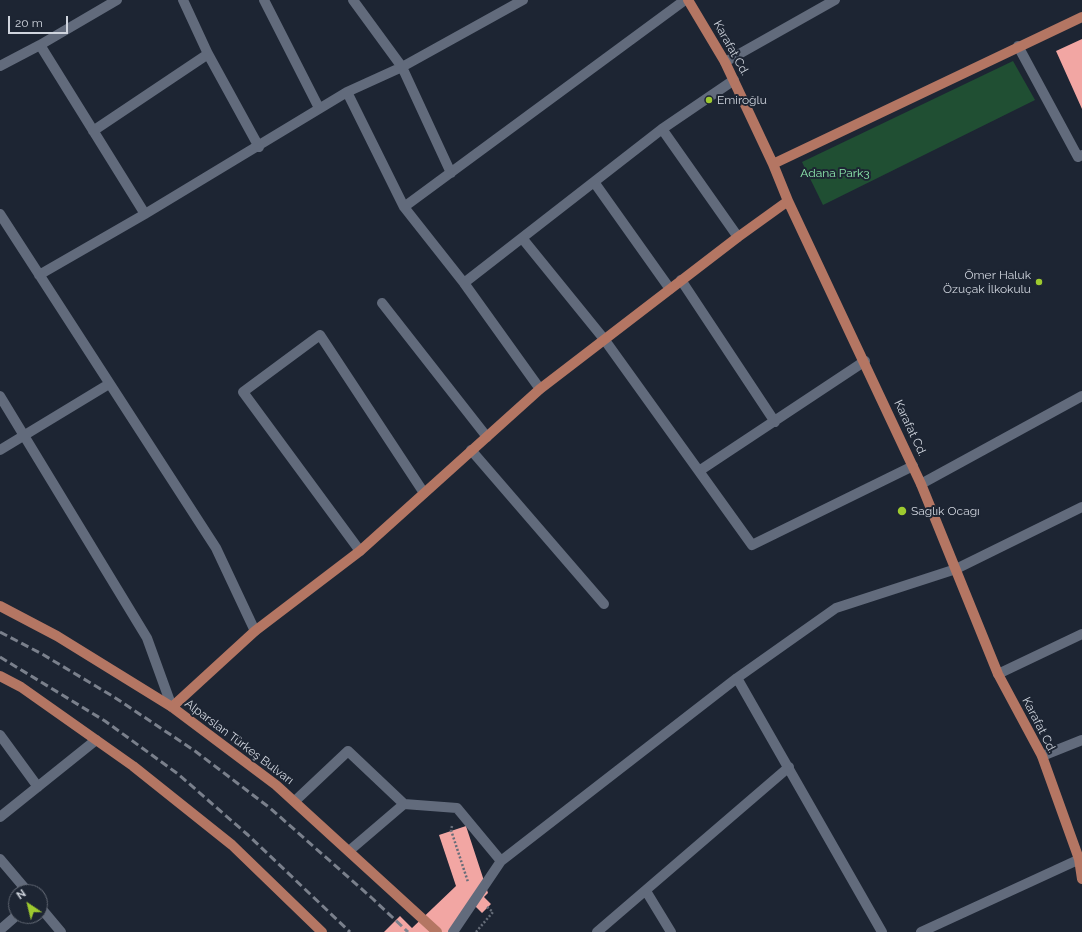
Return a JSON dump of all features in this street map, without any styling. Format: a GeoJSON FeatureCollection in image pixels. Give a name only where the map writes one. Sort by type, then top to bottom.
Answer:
{"type":"FeatureCollection","features":[{"type":"Feature","properties":{"kind":"main road","name":"Karafat Cd."},"geometry":{"type":"LineString","coordinates":[[687,0],[726,62],[773,164],[788,201],[865,361],[913,466],[998,674],[1042,756],[1080,858],[1082,879]]}},
{"type":"Feature","properties":{"kind":"main road"},"geometry":{"type":"LineString","coordinates":[[773,164],[1018,46],[1082,17]]}},
{"type":"Feature","properties":{"kind":"main road"},"geometry":{"type":"LineString","coordinates":[[172,707],[255,631],[360,551],[540,389],[681,280],[788,201]]}},
{"type":"Feature","properties":{"kind":"main road","name":"Alparslan Türkeş Bulvarı"},"geometry":{"type":"LineString","coordinates":[[0,606],[57,636],[172,707],[276,785],[438,932]]}},
{"type":"Feature","properties":{"kind":"main road"},"geometry":{"type":"LineString","coordinates":[[0,676],[21,687],[133,766],[232,845],[322,932]]}},
{"type":"Feature","properties":{"kind":"street"},"geometry":{"type":"LineString","coordinates":[[0,66],[40,45],[117,0]]}},
{"type":"Feature","properties":{"kind":"street"},"geometry":{"type":"LineString","coordinates":[[183,0],[208,54],[259,147]]}},
{"type":"Feature","properties":{"kind":"street"},"geometry":{"type":"LineString","coordinates":[[264,0],[320,108]]}},
{"type":"Feature","properties":{"kind":"street"},"geometry":{"type":"LineString","coordinates":[[353,0],[402,67],[451,173]]}},
{"type":"Feature","properties":{"kind":"street"},"geometry":{"type":"LineString","coordinates":[[39,274],[259,147],[347,92],[402,67],[523,0]]}},
{"type":"Feature","properties":{"kind":"street"},"geometry":{"type":"LineString","coordinates":[[404,208],[687,0]]}},
{"type":"Feature","properties":{"kind":"street"},"geometry":{"type":"LineString","coordinates":[[726,62],[835,0]]}},
{"type":"Feature","properties":{"kind":"street"},"geometry":{"type":"LineString","coordinates":[[40,45],[145,214]]}},
{"type":"Feature","properties":{"kind":"street"},"geometry":{"type":"LineString","coordinates":[[1018,46],[1078,158],[1082,156]]}},
{"type":"Feature","properties":{"kind":"street"},"geometry":{"type":"LineString","coordinates":[[93,131],[208,54]]}},
{"type":"Feature","properties":{"kind":"street"},"geometry":{"type":"LineString","coordinates":[[464,283],[662,129],[734,80]]}},
{"type":"Feature","properties":{"kind":"street"},"geometry":{"type":"LineString","coordinates":[[347,92],[404,208],[464,283],[540,389]]}},
{"type":"Feature","properties":{"kind":"street"},"geometry":{"type":"LineString","coordinates":[[662,129],[738,237]]}},
{"type":"Feature","properties":{"kind":"street"},"geometry":{"type":"LineString","coordinates":[[594,182],[670,289]]}},
{"type":"Feature","properties":{"kind":"street"},"geometry":{"type":"LineString","coordinates":[[0,214],[216,548],[255,631]]}},
{"type":"Feature","properties":{"kind":"street"},"geometry":{"type":"LineString","coordinates":[[522,238],[604,339],[752,545],[913,466]]}},
{"type":"Feature","properties":{"kind":"street"},"geometry":{"type":"LineString","coordinates":[[681,280],[775,422]]}},
{"type":"Feature","properties":{"kind":"street"},"geometry":{"type":"LineString","coordinates":[[382,303],[487,437]]}},
{"type":"Feature","properties":{"kind":"street"},"geometry":{"type":"LineString","coordinates":[[360,551],[243,392],[320,335],[424,493]]}},
{"type":"Feature","properties":{"kind":"street"},"geometry":{"type":"LineString","coordinates":[[699,471],[865,361]]}},
{"type":"Feature","properties":{"kind":"street"},"geometry":{"type":"LineString","coordinates":[[0,450],[109,384]]}},
{"type":"Feature","properties":{"kind":"street"},"geometry":{"type":"LineString","coordinates":[[0,396],[147,638],[172,707]]}},
{"type":"Feature","properties":{"kind":"street"},"geometry":{"type":"LineString","coordinates":[[921,484],[1082,396]]}},
{"type":"Feature","properties":{"kind":"street"},"geometry":{"type":"LineString","coordinates":[[472,450],[604,604]]}},
{"type":"Feature","properties":{"kind":"street"},"geometry":{"type":"LineString","coordinates":[[453,932],[501,861],[737,678],[836,608],[956,569],[1082,507]]}},
{"type":"Feature","properties":{"kind":"street"},"geometry":{"type":"LineString","coordinates":[[998,674],[1082,634]]}},
{"type":"Feature","properties":{"kind":"street"},"geometry":{"type":"LineString","coordinates":[[737,678],[882,932]]}},
{"type":"Feature","properties":{"kind":"street"},"geometry":{"type":"LineString","coordinates":[[0,735],[38,787]]}},
{"type":"Feature","properties":{"kind":"street"},"geometry":{"type":"LineString","coordinates":[[0,817],[96,740]]}},
{"type":"Feature","properties":{"kind":"street"},"geometry":{"type":"LineString","coordinates":[[1042,756],[1082,740]]}},
{"type":"Feature","properties":{"kind":"street"},"geometry":{"type":"LineString","coordinates":[[294,801],[348,751],[404,804],[457,808],[501,861]]}},
{"type":"Feature","properties":{"kind":"street"},"geometry":{"type":"LineString","coordinates":[[597,932],[789,767]]}},
{"type":"Feature","properties":{"kind":"street"},"geometry":{"type":"LineString","coordinates":[[349,851],[404,804]]}},
{"type":"Feature","properties":{"kind":"street"},"geometry":{"type":"LineString","coordinates":[[921,932],[1080,858]]}},
{"type":"Feature","properties":{"kind":"street"},"geometry":{"type":"LineString","coordinates":[[0,859],[21,884]]}},
{"type":"Feature","properties":{"kind":"street"},"geometry":{"type":"LineString","coordinates":[[646,891],[671,932]]}},
{"type":"Feature","properties":{"kind":"street"},"geometry":{"type":"LineString","coordinates":[[48,917],[61,932]]}},
{"type":"Feature","properties":{"kind":"street"},"geometry":{"type":"LineString","coordinates":[[0,930],[8,923]]}},
{"type":"Feature","properties":{"kind":"path"},"geometry":{"type":"LineString","coordinates":[[451,830],[468,883]]}},
{"type":"Feature","properties":{"kind":"path"},"geometry":{"type":"LineString","coordinates":[[476,932],[493,912],[485,906]]}},
{"type":"Feature","properties":{"kind":"green space","name":"Adana Park3"},"geometry":{"type":"Polygon","coordinates":[[[1013,61],[1035,100],[823,205],[802,162],[1013,61]]]}},
{"type":"Feature","properties":{"kind":"building"},"geometry":{"type":"Polygon","coordinates":[[[1082,39],[1082,109],[1056,51],[1082,39]]]}},
{"type":"Feature","properties":{"kind":"building"},"geometry":{"type":"Polygon","coordinates":[[[466,826],[488,893],[484,897],[491,904],[482,913],[474,905],[449,932],[384,932],[400,916],[412,928],[456,886],[439,835],[466,826]]]}},
{"type":"Feature","properties":{"kind":"railway"},"geometry":{"type":"LineString","coordinates":[[0,632],[42,654],[114,697],[195,751],[270,808],[408,932]]}},
{"type":"Feature","properties":{"kind":"railway"},"geometry":{"type":"LineString","coordinates":[[0,657],[105,721],[178,774],[248,835],[350,932]]}},
{"type":"Feature","properties":{"kind":"place","name":"Emiroğlu"},"geometry":{"type":"Point","coordinates":[709,100]}},
{"type":"Feature","properties":{"kind":"place","name":"Ömer Haluk Özuçak İlkokulu"},"geometry":{"type":"Point","coordinates":[1039,282]}},
{"type":"Feature","properties":{"kind":"place","name":"Saglık Ocagı"},"geometry":{"type":"Point","coordinates":[902,511]}}]}
